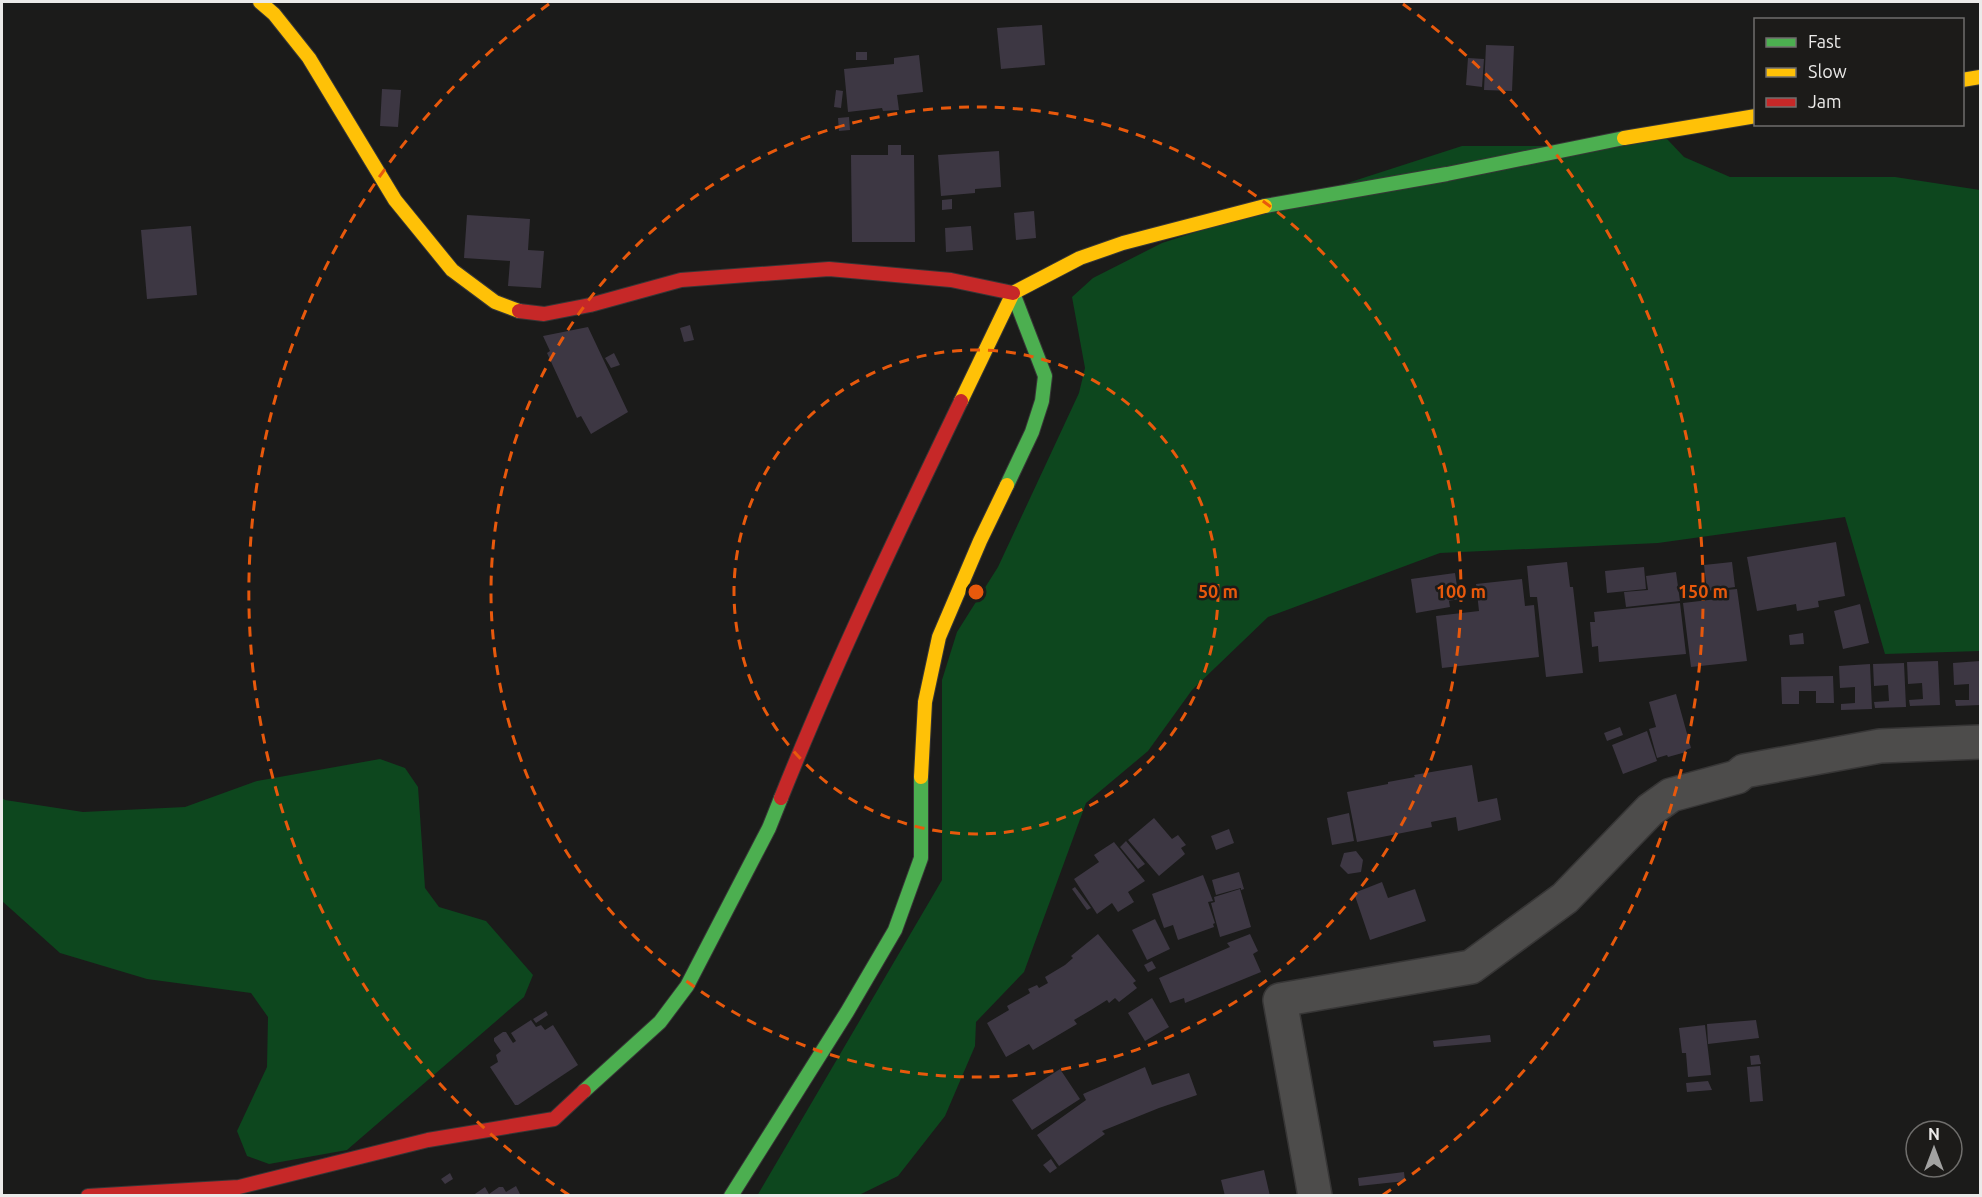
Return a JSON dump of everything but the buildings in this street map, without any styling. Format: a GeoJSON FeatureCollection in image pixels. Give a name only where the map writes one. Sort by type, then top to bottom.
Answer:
{"type":"FeatureCollection","features":[{"type":"Feature","properties":{"kind":"street"},"geometry":{"type":"LineString","coordinates":[[260,2],[274,14],[309,58],[395,200],[452,270],[495,302],[522,312],[544,314],[590,305],[681,280],[829,270],[951,280],[1013,293]]}},
{"type":"Feature","properties":{"kind":"street"},"geometry":{"type":"LineString","coordinates":[[1964,80],[1980,77]]}},
{"type":"Feature","properties":{"kind":"street"},"geometry":{"type":"LineString","coordinates":[[88,1196],[238,1187],[428,1140],[554,1119],[660,1022],[687,986],[769,828],[808,731],[895,540],[1013,293],[1080,258],[1123,243],[1274,204],[1447,174],[1659,131],[1754,116]]}},
{"type":"Feature","properties":{"kind":"street"},"geometry":{"type":"LineString","coordinates":[[731,1196],[847,1012],[895,930],[921,858],[921,758],[925,702],[939,637],[980,541],[1032,432],[1042,401],[1045,376],[1013,293]]}},
{"type":"Feature","properties":{"kind":"street"},"geometry":{"type":"LineString","coordinates":[[1315,1196],[1280,1000],[1471,967],[1565,898],[1650,810],[1671,795],[1737,777],[1744,771],[1880,746],[1980,742]]}},
{"type":"Feature","properties":{"kind":"green space"},"geometry":{"type":"Polygon","coordinates":[[[1667,139],[1684,157],[1730,177],[1895,177],[1980,190],[1980,651],[1885,654],[1845,517],[1658,543],[1440,553],[1268,617],[1192,690],[1148,751],[1086,803],[1024,972],[976,1022],[975,1046],[945,1116],[898,1176],[859,1195],[757,1196],[942,880],[942,680],[957,632],[998,567],[1079,393],[1085,368],[1072,297],[1093,278],[1162,243],[1462,146],[1543,146],[1667,139]]]}},
{"type":"Feature","properties":{"kind":"green space"},"geometry":{"type":"Polygon","coordinates":[[[380,759],[405,768],[418,787],[425,888],[439,907],[486,921],[533,975],[524,997],[347,1150],[269,1164],[247,1156],[237,1131],[267,1067],[268,1017],[251,993],[147,979],[60,953],[2,901],[2,798],[83,812],[185,807],[257,781],[380,759]]]}},
{"type":"Feature","properties":{"kind":"traffic: fast"},"geometry":{"type":"LineString","coordinates":[[1265,206],[1447,174],[1624,138]]}},
{"type":"Feature","properties":{"kind":"traffic: fast"},"geometry":{"type":"LineString","coordinates":[[1007,485],[1032,432],[1042,401],[1045,376],[1013,293]]}},
{"type":"Feature","properties":{"kind":"traffic: fast"},"geometry":{"type":"LineString","coordinates":[[731,1196],[847,1012],[895,930],[921,858],[921,777]]}},
{"type":"Feature","properties":{"kind":"traffic: fast"},"geometry":{"type":"LineString","coordinates":[[584,1091],[660,1022],[687,986],[769,828],[781,798]]}},
{"type":"Feature","properties":{"kind":"traffic: slow"},"geometry":{"type":"LineString","coordinates":[[260,2],[274,14],[309,58],[395,200],[452,270],[495,302],[519,311]]}},
{"type":"Feature","properties":{"kind":"traffic: slow"},"geometry":{"type":"LineString","coordinates":[[1964,80],[1980,77]]}},
{"type":"Feature","properties":{"kind":"traffic: slow"},"geometry":{"type":"LineString","coordinates":[[1624,138],[1754,116]]}},
{"type":"Feature","properties":{"kind":"traffic: slow"},"geometry":{"type":"LineString","coordinates":[[961,401],[1013,293],[1080,258],[1123,243],[1265,206]]}},
{"type":"Feature","properties":{"kind":"traffic: slow"},"geometry":{"type":"LineString","coordinates":[[921,777],[925,702],[939,637],[1007,485]]}},
{"type":"Feature","properties":{"kind":"traffic: jam"},"geometry":{"type":"LineString","coordinates":[[519,311],[544,314],[590,305],[681,280],[829,269],[951,280],[1013,293]]}},
{"type":"Feature","properties":{"kind":"traffic: jam"},"geometry":{"type":"LineString","coordinates":[[781,798],[845,648],[961,401]]}},
{"type":"Feature","properties":{"kind":"traffic: jam"},"geometry":{"type":"LineString","coordinates":[[88,1196],[239,1187],[428,1140],[554,1119],[584,1091]]}}]}
